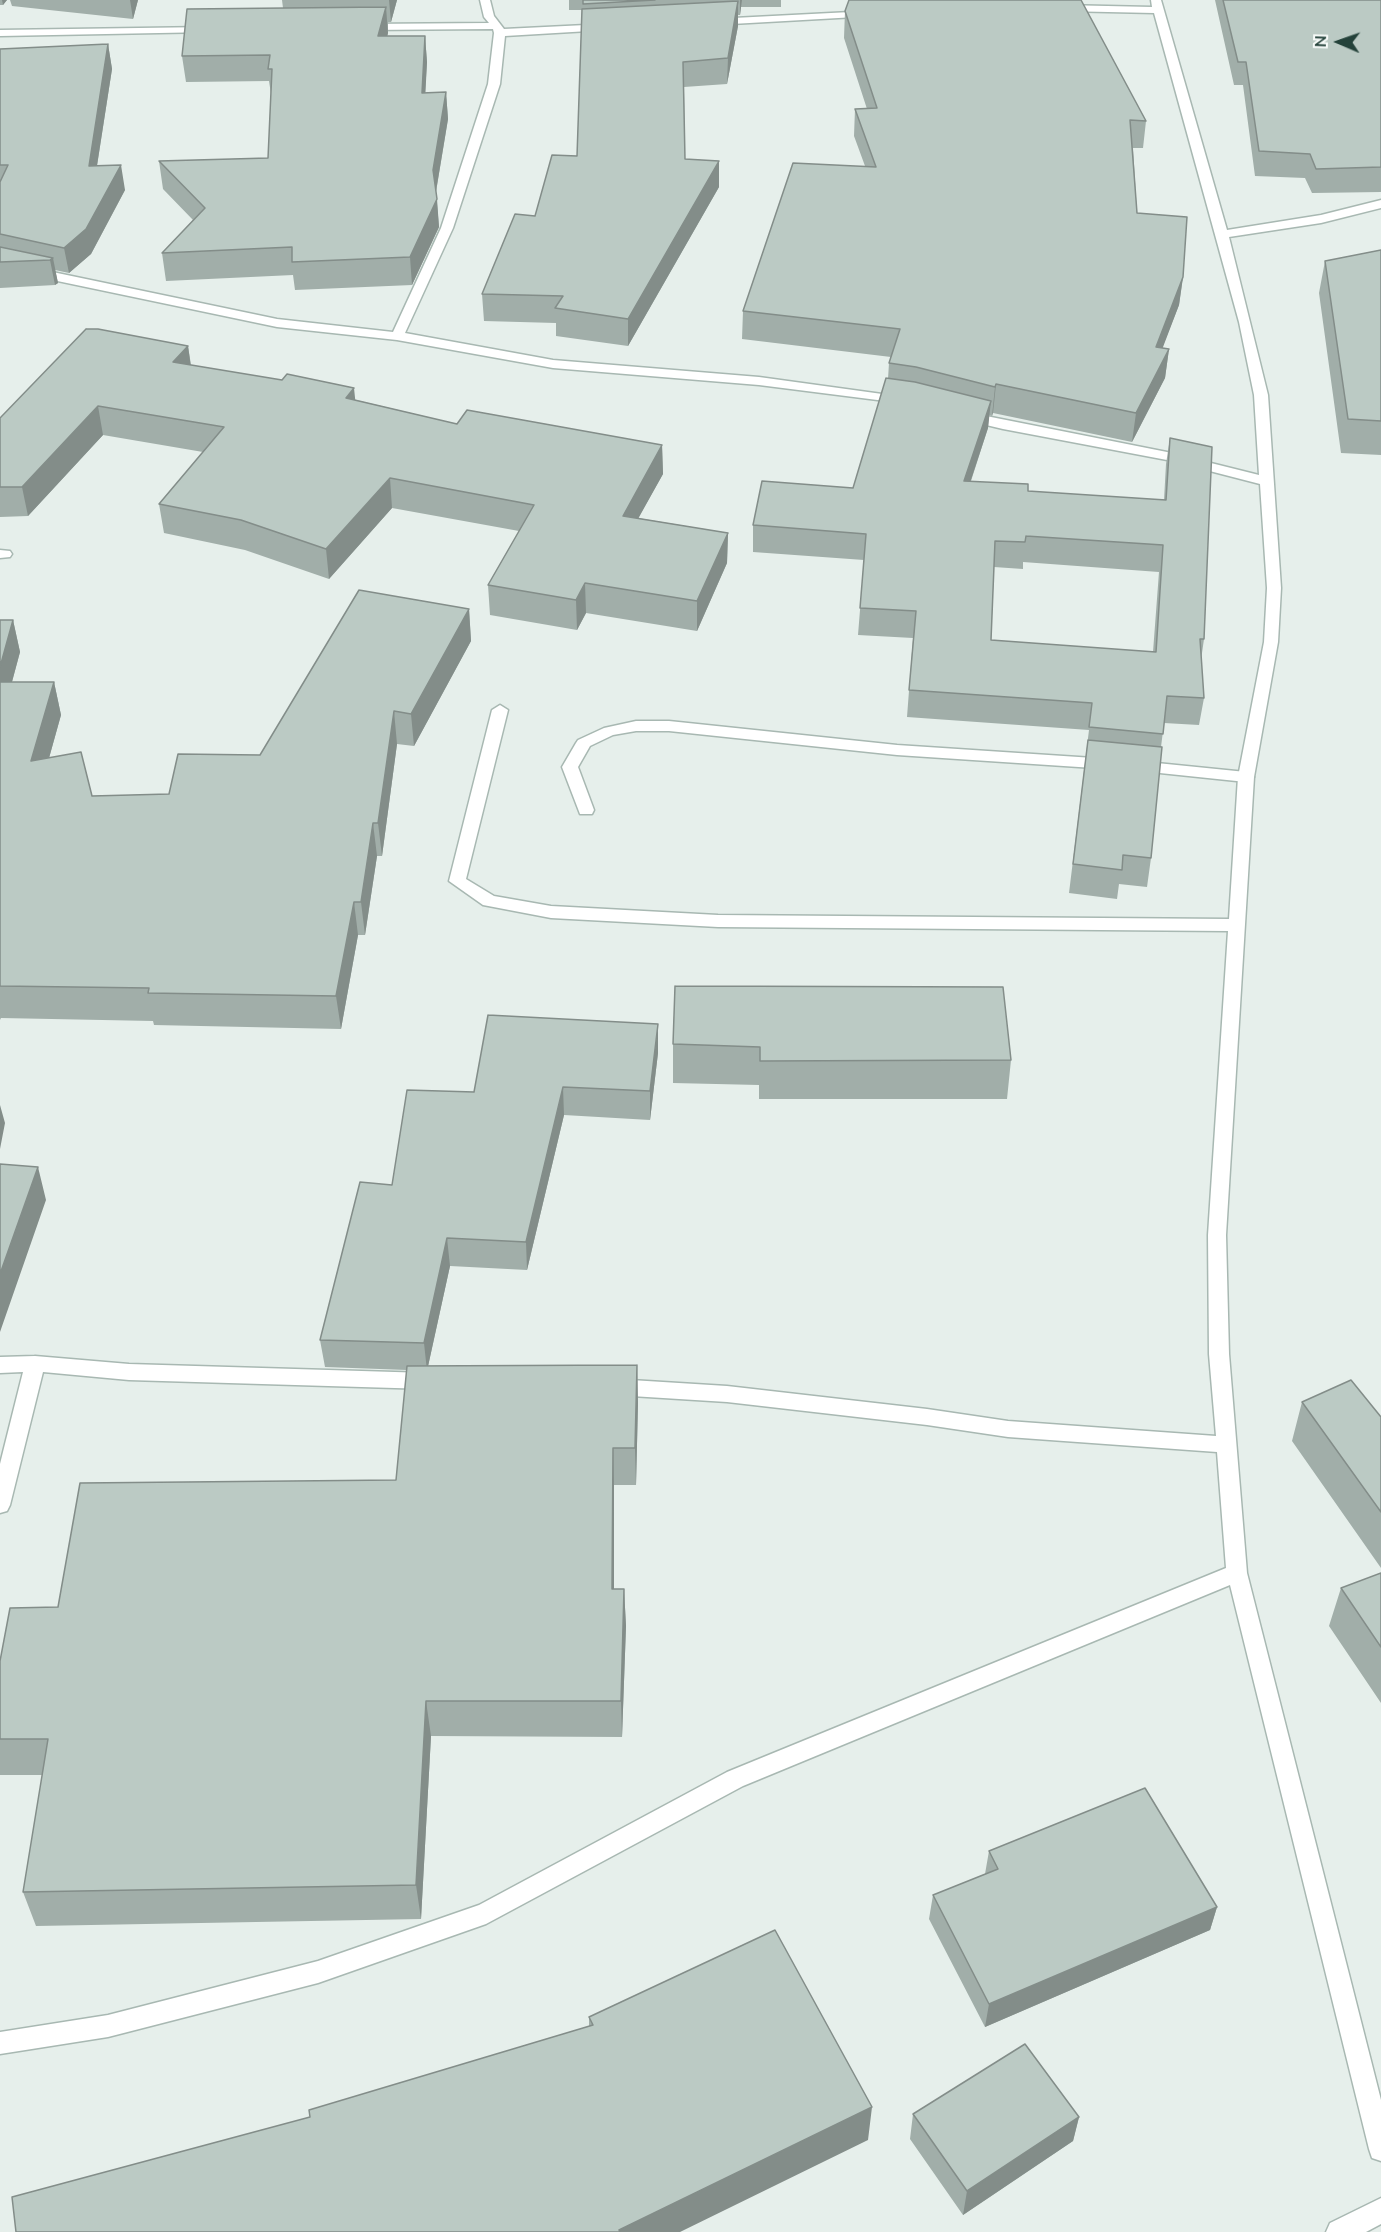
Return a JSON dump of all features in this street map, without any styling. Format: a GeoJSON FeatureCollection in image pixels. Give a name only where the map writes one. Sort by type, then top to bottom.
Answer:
{"type":"FeatureCollection","features":[{"type":"Feature","properties":{"kind":"street"},"geometry":{"type":"LineString","coordinates":[[397,336],[447,228],[494,84],[499,30],[489,17],[485,0]]}},
{"type":"Feature","properties":{"kind":"street"},"geometry":{"type":"LineString","coordinates":[[1046,8],[1158,5],[1222,234],[1261,395],[1274,588],[1271,642],[1246,777],[1217,1235],[1219,1354],[1225,1444],[1237,1573],[1381,2149]]}},
{"type":"Feature","properties":{"kind":"street"},"geometry":{"type":"LineString","coordinates":[[707,22],[879,13]]}},
{"type":"Feature","properties":{"kind":"street"},"geometry":{"type":"LineString","coordinates":[[358,28],[499,30],[622,27]]}},
{"type":"Feature","properties":{"kind":"street"},"geometry":{"type":"LineString","coordinates":[[0,33],[216,30]]}},
{"type":"Feature","properties":{"kind":"street"},"geometry":{"type":"LineString","coordinates":[[1222,234],[1321,219],[1381,204]]}},
{"type":"Feature","properties":{"kind":"street"},"geometry":{"type":"LineString","coordinates":[[0,265],[277,323],[397,336],[553,364],[759,381],[914,402]]}},
{"type":"Feature","properties":{"kind":"street"},"geometry":{"type":"LineString","coordinates":[[947,411],[1002,425],[1167,456],[1266,481]]}},
{"type":"Feature","properties":{"kind":"street"},"geometry":{"type":"LineString","coordinates":[[500,710],[457,881],[489,901],[551,912],[718,921],[1236,925]]}},
{"type":"Feature","properties":{"kind":"street"},"geometry":{"type":"LineString","coordinates":[[586,810],[570,767],[584,743],[609,731],[636,726],[669,726],[897,750],[1069,760],[1246,777]]}},
{"type":"Feature","properties":{"kind":"street"},"geometry":{"type":"LineString","coordinates":[[0,1505],[34,1364]]}},
{"type":"Feature","properties":{"kind":"street"},"geometry":{"type":"LineString","coordinates":[[0,1365],[34,1364],[129,1372],[442,1381]]}},
{"type":"Feature","properties":{"kind":"street"},"geometry":{"type":"LineString","coordinates":[[595,1386],[727,1394],[927,1417],[1008,1429],[1225,1444]]}},
{"type":"Feature","properties":{"kind":"street"},"geometry":{"type":"LineString","coordinates":[[0,2043],[108,2026],[318,1972],[486,1913],[735,1779],[1237,1573]]}},
{"type":"Feature","properties":{"kind":"street"},"geometry":{"type":"LineString","coordinates":[[1339,2232],[1381,2211]]}},
{"type":"Feature","properties":{"kind":"building"},"geometry":{"type":"Polygon","coordinates":[[[583,0],[655,0],[583,4],[583,0]]]}},
{"type":"Feature","properties":{"kind":"building"},"geometry":{"type":"Polygon","coordinates":[[[849,0],[1081,0],[1146,121],[1130,120],[1137,213],[1187,217],[1183,277],[1156,347],[1169,349],[1136,413],[996,384],[995,387],[916,367],[889,363],[900,329],[743,311],[793,163],[876,167],[855,109],[877,108],[845,11],[849,0]]]}},
{"type":"Feature","properties":{"kind":"building"},"geometry":{"type":"Polygon","coordinates":[[[1223,0],[1381,0],[1381,167],[1316,169],[1310,154],[1259,151],[1246,62],[1238,62],[1223,0]]]}},
{"type":"Feature","properties":{"kind":"building"},"geometry":{"type":"Polygon","coordinates":[[[738,1],[728,58],[683,62],[685,159],[719,161],[628,319],[555,308],[563,296],[482,294],[515,214],[535,216],[552,155],[577,156],[582,9],[738,1]]]}},
{"type":"Feature","properties":{"kind":"building"},"geometry":{"type":"Polygon","coordinates":[[[386,7],[378,36],[425,36],[422,93],[446,92],[433,170],[437,199],[410,257],[292,262],[292,247],[162,253],[205,208],[159,161],[268,158],[272,69],[268,69],[270,55],[182,56],[187,9],[386,7]]]}},
{"type":"Feature","properties":{"kind":"building"},"geometry":{"type":"Polygon","coordinates":[[[108,44],[89,166],[121,165],[86,229],[64,248],[0,234],[0,182],[8,165],[0,165],[0,49],[108,44]]]}},
{"type":"Feature","properties":{"kind":"building"},"geometry":{"type":"Polygon","coordinates":[[[0,247],[53,258],[0,262],[0,247]]]}},
{"type":"Feature","properties":{"kind":"building"},"geometry":{"type":"Polygon","coordinates":[[[1381,250],[1381,421],[1348,419],[1325,261],[1381,250]]]}},
{"type":"Feature","properties":{"kind":"building"},"geometry":{"type":"Polygon","coordinates":[[[86,329],[98,329],[188,346],[173,362],[282,380],[287,374],[354,388],[346,398],[457,424],[467,410],[662,445],[623,516],[728,533],[697,601],[585,583],[576,600],[488,585],[534,505],[390,478],[326,549],[241,520],[159,504],[224,427],[98,406],[22,487],[0,487],[0,418],[86,329]]]}},
{"type":"Feature","properties":{"kind":"building"},"geometry":{"type":"Polygon","coordinates":[[[886,378],[915,382],[991,401],[964,481],[1028,484],[1028,491],[1166,500],[1170,438],[1212,447],[1204,639],[1200,639],[1204,698],[1167,696],[1163,734],[1089,727],[1092,703],[909,690],[916,611],[860,608],[866,534],[753,525],[762,481],[853,488],[886,378]],[[1026,536],[1025,542],[995,541],[991,640],[1156,652],[1163,545],[1026,536]]]}},
{"type":"Feature","properties":{"kind":"building"},"geometry":{"type":"Polygon","coordinates":[[[359,590],[469,609],[411,714],[394,711],[378,823],[373,823],[361,902],[354,902],[336,996],[148,993],[149,988],[0,986],[0,682],[54,682],[31,761],[81,752],[92,796],[169,794],[178,754],[260,755],[359,590]]]}},
{"type":"Feature","properties":{"kind":"building"},"geometry":{"type":"Polygon","coordinates":[[[0,620],[13,620],[0,667],[0,620]]]}},
{"type":"Feature","properties":{"kind":"building"},"geometry":{"type":"Polygon","coordinates":[[[1088,740],[1162,747],[1151,858],[1123,855],[1122,870],[1073,864],[1088,740]]]}},
{"type":"Feature","properties":{"kind":"building"},"geometry":{"type":"Polygon","coordinates":[[[675,986],[1003,987],[1011,1060],[760,1061],[760,1047],[673,1044],[675,986]]]}},
{"type":"Feature","properties":{"kind":"building"},"geometry":{"type":"Polygon","coordinates":[[[488,1015],[658,1024],[650,1091],[563,1087],[526,1242],[447,1238],[424,1343],[320,1340],[360,1182],[392,1185],[407,1090],[474,1092],[488,1015]]]}},
{"type":"Feature","properties":{"kind":"building"},"geometry":{"type":"Polygon","coordinates":[[[0,1164],[38,1167],[0,1274],[0,1164]]]}},
{"type":"Feature","properties":{"kind":"building"},"geometry":{"type":"Polygon","coordinates":[[[637,1365],[635,1448],[613,1448],[612,1589],[624,1589],[621,1701],[426,1701],[416,1885],[23,1892],[48,1739],[0,1739],[0,1661],[10,1608],[58,1607],[80,1483],[396,1480],[407,1366],[637,1365]]]}},
{"type":"Feature","properties":{"kind":"building"},"geometry":{"type":"Polygon","coordinates":[[[1351,1380],[1381,1417],[1381,1512],[1302,1402],[1351,1380]]]}},
{"type":"Feature","properties":{"kind":"building"},"geometry":{"type":"Polygon","coordinates":[[[1381,1573],[1381,1647],[1341,1588],[1381,1573]]]}},
{"type":"Feature","properties":{"kind":"building"},"geometry":{"type":"Polygon","coordinates":[[[1145,1788],[1217,1907],[989,2004],[933,1895],[998,1869],[989,1851],[1145,1788]]]}},
{"type":"Feature","properties":{"kind":"building"},"geometry":{"type":"Polygon","coordinates":[[[775,1930],[872,2107],[619,2230],[620,2232],[16,2232],[12,2197],[310,2117],[309,2110],[593,2025],[589,2017],[775,1930]]]}},
{"type":"Feature","properties":{"kind":"building"},"geometry":{"type":"Polygon","coordinates":[[[1025,2044],[1079,2117],[967,2191],[913,2114],[1025,2044]]]}}]}
